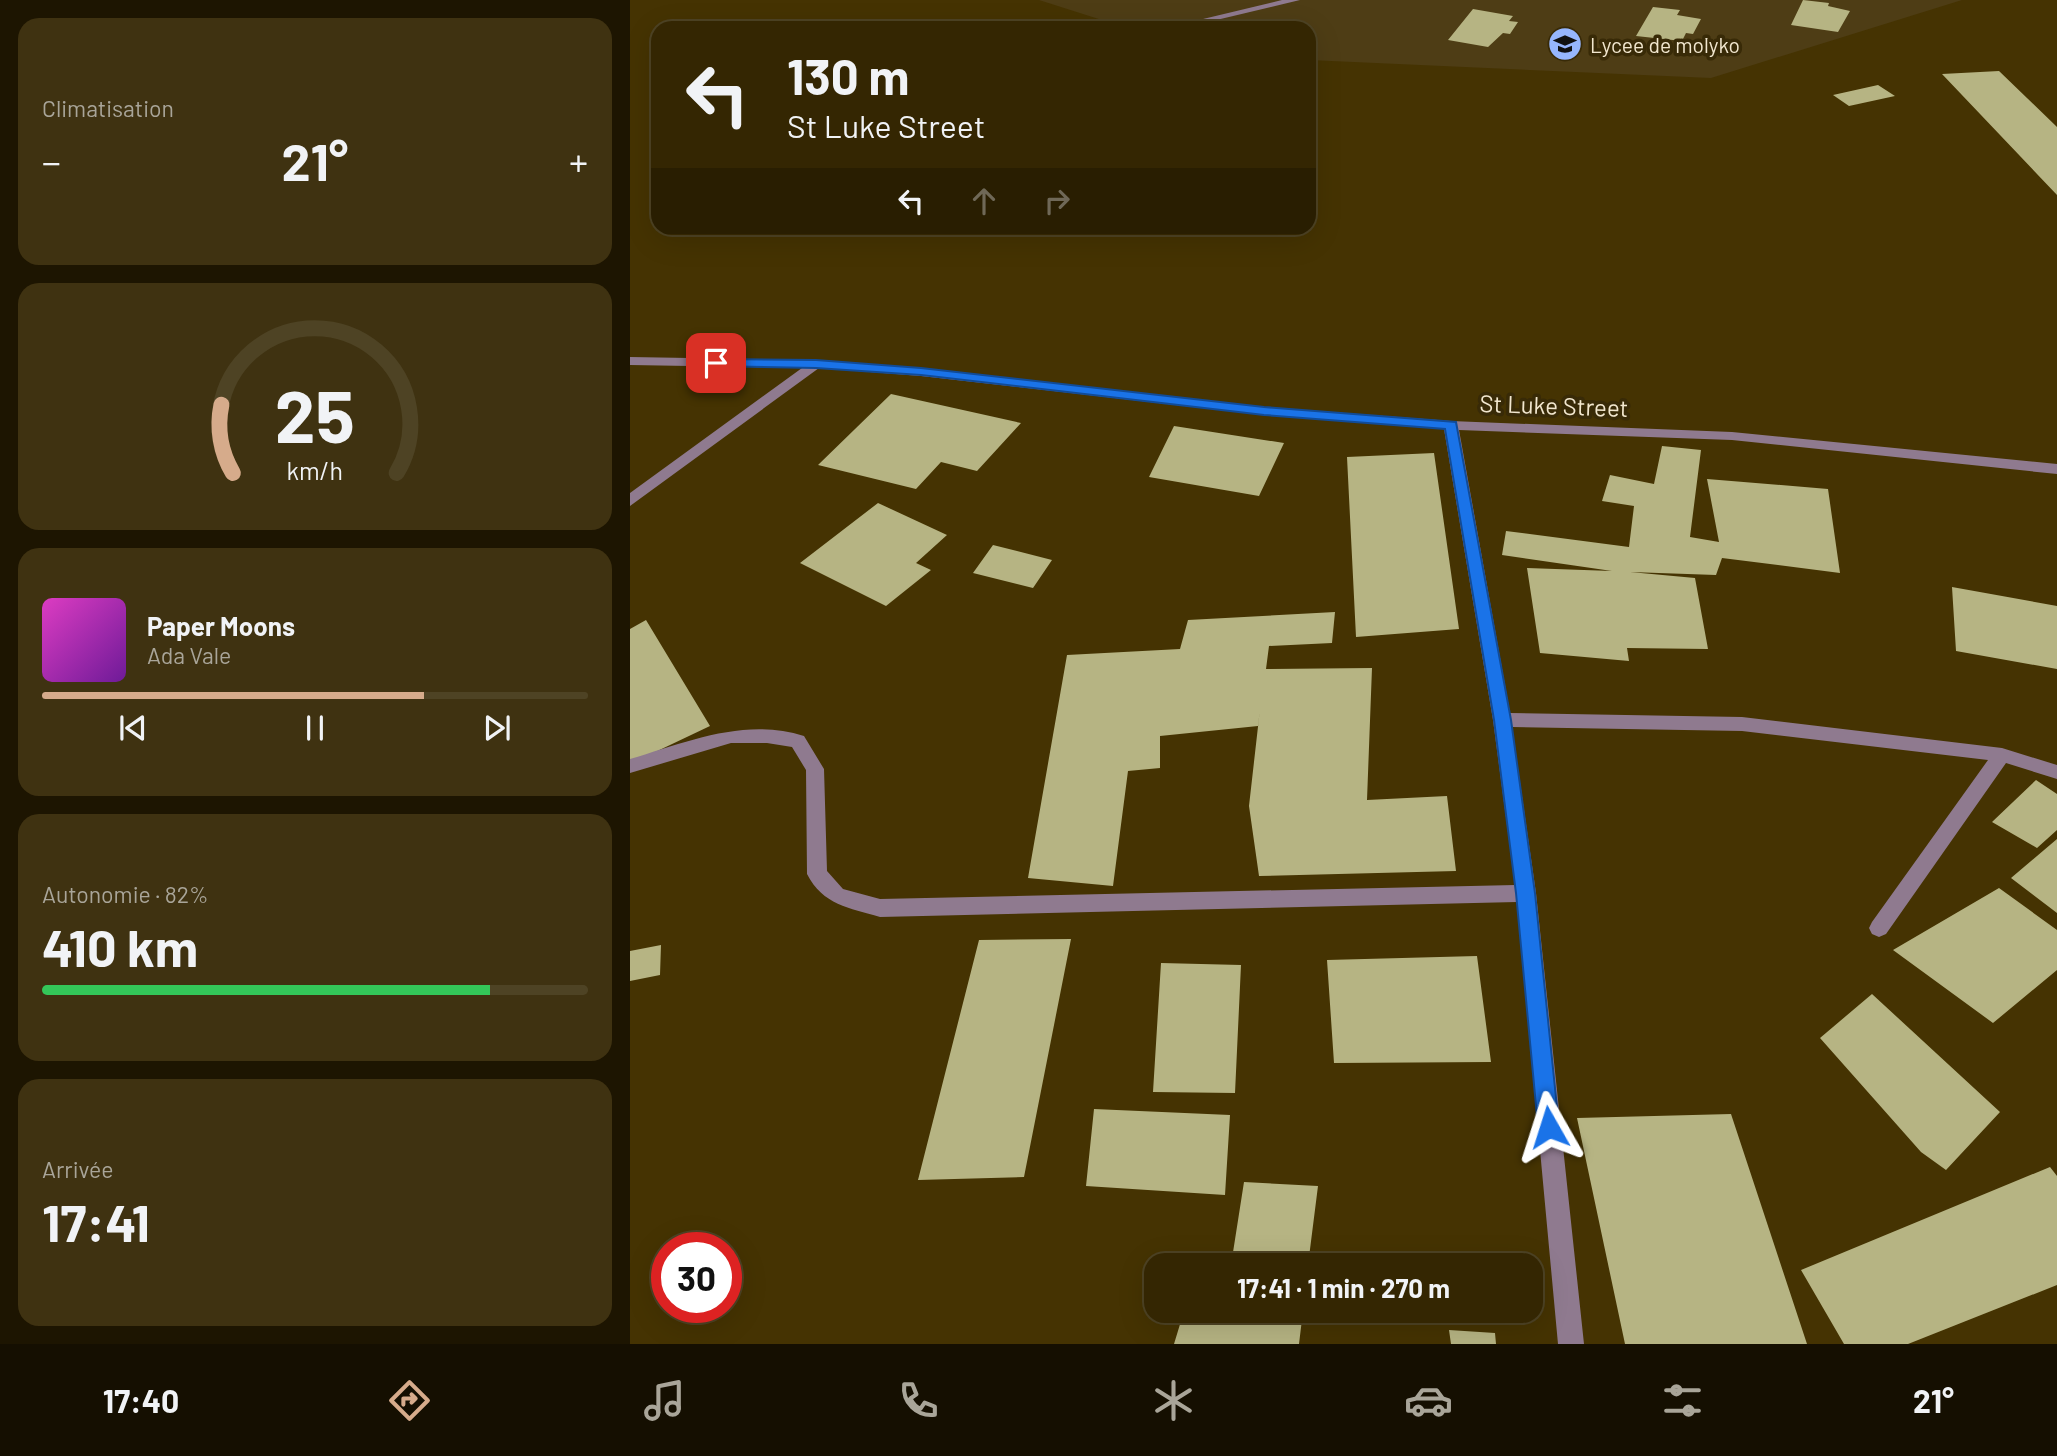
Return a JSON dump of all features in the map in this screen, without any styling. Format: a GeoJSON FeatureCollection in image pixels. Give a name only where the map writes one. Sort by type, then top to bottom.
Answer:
{"type":"FeatureCollection","features":[{"type":"Feature","properties":{"kind":"street"},"geometry":{"type":"LineString","coordinates":[[1208,19],[1295,0]]}},
{"type":"Feature","properties":{"kind":"street","name":"St Luke Street"},"geometry":{"type":"LineString","coordinates":[[630,361],[816,364],[921,372],[1264,411],[1451,425],[1732,436],[2057,469]]}},
{"type":"Feature","properties":{"kind":"street"},"geometry":{"type":"LineString","coordinates":[[630,501],[816,364]]}},
{"type":"Feature","properties":{"kind":"street"},"geometry":{"type":"LineString","coordinates":[[1451,425],[1502,720],[1526,893],[1571,1344]]}},
{"type":"Feature","properties":{"kind":"street"},"geometry":{"type":"LineString","coordinates":[[1502,720],[1742,724],[2002,755],[2057,772]]}},
{"type":"Feature","properties":{"kind":"street"},"geometry":{"type":"LineString","coordinates":[[630,766],[731,737],[767,736],[799,741],[815,769],[817,874],[837,896],[880,908],[1526,893]]}},
{"type":"Feature","properties":{"kind":"street"},"geometry":{"type":"LineString","coordinates":[[1879,928],[2002,755]]}},
{"type":"Feature","properties":{"kind":"shaded area","name":"Lycee de molyko"},"geometry":{"type":"Polygon","coordinates":[[[1039,0],[1962,0],[1711,78],[1316,60],[1316,21],[1105,21],[1039,0]]]}},
{"type":"Feature","properties":{"kind":"building"},"geometry":{"type":"Polygon","coordinates":[[[1803,0],[1829,3],[1828,6],[1850,11],[1838,32],[1791,25],[1803,0]]]}},
{"type":"Feature","properties":{"kind":"building"},"geometry":{"type":"Polygon","coordinates":[[[1653,7],[1680,10],[1677,15],[1701,19],[1693,34],[1686,33],[1682,41],[1636,36],[1653,7]]]}},
{"type":"Feature","properties":{"kind":"building"},"geometry":{"type":"Polygon","coordinates":[[[1473,9],[1513,16],[1509,21],[1518,22],[1510,34],[1503,33],[1488,47],[1448,40],[1473,9]]]}},
{"type":"Feature","properties":{"kind":"building"},"geometry":{"type":"Polygon","coordinates":[[[1999,71],[2057,127],[2057,195],[1942,74],[1999,71]]]}},
{"type":"Feature","properties":{"kind":"building"},"geometry":{"type":"Polygon","coordinates":[[[1878,85],[1895,96],[1849,106],[1833,95],[1878,85]]]}},
{"type":"Feature","properties":{"kind":"building"},"geometry":{"type":"Polygon","coordinates":[[[891,394],[1021,423],[977,471],[941,462],[916,489],[818,465],[891,394]]]}},
{"type":"Feature","properties":{"kind":"building"},"geometry":{"type":"Polygon","coordinates":[[[1174,426],[1284,443],[1259,496],[1149,477],[1174,426]]]}},
{"type":"Feature","properties":{"kind":"building"},"geometry":{"type":"Polygon","coordinates":[[[1662,446],[1701,450],[1690,537],[1719,542],[1707,479],[1828,489],[1840,573],[1722,558],[1716,575],[1630,572],[1695,578],[1708,649],[1627,648],[1629,661],[1540,653],[1527,568],[1612,571],[1502,555],[1506,531],[1629,547],[1634,506],[1602,501],[1610,475],[1654,484],[1662,446]]]}},
{"type":"Feature","properties":{"kind":"building"},"geometry":{"type":"Polygon","coordinates":[[[1434,453],[1459,629],[1356,637],[1347,457],[1434,453]]]}},
{"type":"Feature","properties":{"kind":"building"},"geometry":{"type":"Polygon","coordinates":[[[878,503],[947,535],[916,563],[931,570],[886,606],[800,563],[878,503]]]}},
{"type":"Feature","properties":{"kind":"building"},"geometry":{"type":"Polygon","coordinates":[[[993,545],[1052,560],[1033,588],[973,573],[993,545]]]}},
{"type":"Feature","properties":{"kind":"building"},"geometry":{"type":"Polygon","coordinates":[[[1952,587],[2057,606],[2057,669],[1956,651],[1952,587]]]}},
{"type":"Feature","properties":{"kind":"building"},"geometry":{"type":"Polygon","coordinates":[[[1335,612],[1332,643],[1269,646],[1266,669],[1372,668],[1367,800],[1447,796],[1456,871],[1259,876],[1249,806],[1260,709],[1258,726],[1160,736],[1160,768],[1128,771],[1113,886],[1028,878],[1067,655],[1180,649],[1188,620],[1335,612]]]}},
{"type":"Feature","properties":{"kind":"building"},"geometry":{"type":"Polygon","coordinates":[[[646,620],[710,726],[630,764],[630,629],[646,620]]]}},
{"type":"Feature","properties":{"kind":"building"},"geometry":{"type":"Polygon","coordinates":[[[2036,780],[2057,794],[2057,830],[2037,848],[1992,822],[2036,780]]]}},
{"type":"Feature","properties":{"kind":"building"},"geometry":{"type":"Polygon","coordinates":[[[2057,839],[2057,913],[2011,878],[2057,839]]]}},
{"type":"Feature","properties":{"kind":"building"},"geometry":{"type":"Polygon","coordinates":[[[1999,888],[2057,930],[2057,970],[1993,1023],[1893,950],[1999,888]]]}},
{"type":"Feature","properties":{"kind":"building"},"geometry":{"type":"Polygon","coordinates":[[[1071,939],[1024,1177],[918,1180],[979,940],[1071,939]]]}},
{"type":"Feature","properties":{"kind":"building"},"geometry":{"type":"Polygon","coordinates":[[[661,945],[660,975],[630,981],[630,951],[661,945]]]}},
{"type":"Feature","properties":{"kind":"building"},"geometry":{"type":"Polygon","coordinates":[[[1477,956],[1491,1062],[1334,1063],[1327,960],[1477,956]]]}},
{"type":"Feature","properties":{"kind":"building"},"geometry":{"type":"Polygon","coordinates":[[[1161,963],[1241,965],[1235,1093],[1153,1092],[1161,963]]]}},
{"type":"Feature","properties":{"kind":"building"},"geometry":{"type":"Polygon","coordinates":[[[1872,994],[2000,1112],[1946,1170],[1921,1152],[1820,1038],[1872,994]]]}},
{"type":"Feature","properties":{"kind":"building"},"geometry":{"type":"Polygon","coordinates":[[[1094,1109],[1230,1115],[1225,1195],[1086,1186],[1094,1109]]]}},
{"type":"Feature","properties":{"kind":"building"},"geometry":{"type":"Polygon","coordinates":[[[1731,1114],[1807,1344],[1625,1344],[1577,1118],[1731,1114]]]}},
{"type":"Feature","properties":{"kind":"building"},"geometry":{"type":"Polygon","coordinates":[[[2050,1167],[2057,1176],[2057,1285],[1908,1344],[1844,1344],[1801,1270],[2050,1167]]]}},
{"type":"Feature","properties":{"kind":"building"},"geometry":{"type":"Polygon","coordinates":[[[1244,1182],[1318,1186],[1310,1253],[1233,1253],[1244,1182]]]}},
{"type":"Feature","properties":{"kind":"building"},"geometry":{"type":"Polygon","coordinates":[[[1180,1323],[1302,1323],[1299,1344],[1174,1344],[1180,1323]]]}},
{"type":"Feature","properties":{"kind":"building"},"geometry":{"type":"Polygon","coordinates":[[[1449,1330],[1495,1333],[1496,1344],[1451,1344],[1449,1330]]]}},
{"type":"Feature","properties":{"kind":"place","name":"Lycee de molyko"},"geometry":{"type":"Point","coordinates":[1565,44]}},
{"type":"Feature","properties":{"kind":"route"},"geometry":{"type":"LineString","coordinates":[[716,363],[816,364],[921,372],[1264,411],[1451,425],[1502,720],[1526,893],[1549,1127]]}}]}
